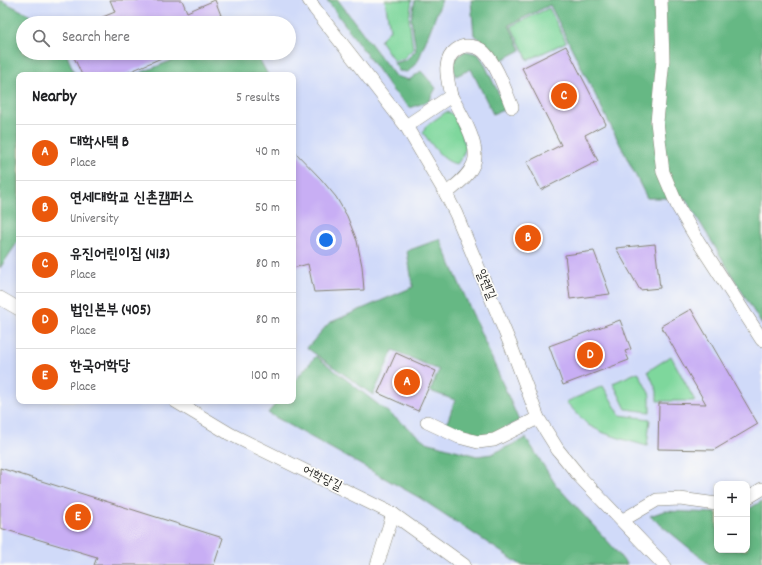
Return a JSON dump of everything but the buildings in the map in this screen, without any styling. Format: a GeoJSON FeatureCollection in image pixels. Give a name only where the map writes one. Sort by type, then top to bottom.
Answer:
{"type":"FeatureCollection","features":[{"type":"Feature","properties":{"kind":"lane","name":"알렌길"},"geometry":{"type":"LineString","coordinates":[[310,0],[315,10],[406,126],[446,194],[456,214],[508,339],[538,418],[558,450],[580,477],[664,565]]}},
{"type":"Feature","properties":{"kind":"lane"},"geometry":{"type":"LineString","coordinates":[[661,0],[663,60],[657,122],[663,172],[678,207],[698,242],[762,340]]}},
{"type":"Feature","properties":{"kind":"lane"},"geometry":{"type":"LineString","coordinates":[[446,194],[465,178],[474,164],[476,154],[468,126],[451,96],[447,68],[448,60],[452,53],[461,46],[474,46],[483,51],[492,62],[512,107]]}},
{"type":"Feature","properties":{"kind":"lane"},"geometry":{"type":"LineString","coordinates":[[406,126],[451,96]]}},
{"type":"Feature","properties":{"kind":"lane"},"geometry":{"type":"LineString","coordinates":[[0,298],[16,307]]}},
{"type":"Feature","properties":{"kind":"lane","name":"어학당길"},"geometry":{"type":"LineString","coordinates":[[179,404],[230,434],[393,514],[464,565]]}},
{"type":"Feature","properties":{"kind":"lane"},"geometry":{"type":"LineString","coordinates":[[428,422],[459,437],[478,442],[494,440],[538,418]]}},
{"type":"Feature","properties":{"kind":"lane"},"geometry":{"type":"LineString","coordinates":[[750,496],[762,490]]}},
{"type":"Feature","properties":{"kind":"lane"},"geometry":{"type":"LineString","coordinates":[[622,520],[657,500],[680,499],[714,504]]}},
{"type":"Feature","properties":{"kind":"lane"},"geometry":{"type":"LineString","coordinates":[[377,565],[393,514]]}},
{"type":"Feature","properties":{"kind":"shaded area"},"geometry":{"type":"Polygon","coordinates":[[[0,0],[762,0],[762,565],[0,565],[0,0]]]}},
{"type":"Feature","properties":{"kind":"green space"},"geometry":{"type":"Polygon","coordinates":[[[0,0],[32,16],[16,16],[16,60],[69,60],[74,72],[16,72],[16,244],[0,268],[0,0]]]}},
{"type":"Feature","properties":{"kind":"green space"},"geometry":{"type":"Polygon","coordinates":[[[327,0],[338,0],[395,76],[409,80],[421,71],[436,88],[429,101],[410,108],[393,91],[327,0]]]}},
{"type":"Feature","properties":{"kind":"green space"},"geometry":{"type":"Polygon","coordinates":[[[385,0],[412,0],[409,19],[413,49],[404,58],[394,61],[380,40],[390,30],[385,0]]]}},
{"type":"Feature","properties":{"kind":"green space"},"geometry":{"type":"Polygon","coordinates":[[[415,0],[442,0],[418,61],[408,72],[399,71],[394,63],[406,60],[416,50],[411,19],[415,0]]]}},
{"type":"Feature","properties":{"kind":"green space"},"geometry":{"type":"Polygon","coordinates":[[[471,0],[762,0],[762,325],[685,198],[647,198],[550,5],[509,25],[521,50],[498,62],[485,44],[474,35],[471,0]]]}},
{"type":"Feature","properties":{"kind":"green space"},"geometry":{"type":"Polygon","coordinates":[[[549,8],[566,42],[528,60],[511,26],[549,8]]]}},
{"type":"Feature","properties":{"kind":"green space"},"geometry":{"type":"Polygon","coordinates":[[[465,51],[478,54],[483,61],[506,109],[493,114],[471,69],[456,76],[455,75],[453,65],[457,57],[465,51]]]}},
{"type":"Feature","properties":{"kind":"green space"},"geometry":{"type":"Polygon","coordinates":[[[173,60],[260,60],[266,72],[143,72],[173,60]]]}},
{"type":"Feature","properties":{"kind":"green space"},"geometry":{"type":"Polygon","coordinates":[[[446,112],[451,113],[455,117],[466,147],[457,164],[452,163],[442,156],[423,133],[426,126],[446,112]]]}},
{"type":"Feature","properties":{"kind":"green space"},"geometry":{"type":"Polygon","coordinates":[[[440,239],[519,421],[495,434],[471,436],[446,426],[455,400],[430,391],[439,370],[393,350],[373,395],[307,348],[329,323],[413,287],[407,251],[440,239]]]}},
{"type":"Feature","properties":{"kind":"green space"},"geometry":{"type":"Polygon","coordinates":[[[316,356],[426,442],[477,456],[492,454],[526,438],[556,485],[612,546],[627,565],[521,565],[420,498],[268,413],[276,404],[296,404],[296,379],[316,356]]]}},
{"type":"Feature","properties":{"kind":"green space"},"geometry":{"type":"Polygon","coordinates":[[[671,356],[695,401],[657,401],[657,391],[648,371],[671,356]]]}},
{"type":"Feature","properties":{"kind":"green space"},"geometry":{"type":"Polygon","coordinates":[[[638,372],[650,395],[650,412],[626,409],[613,383],[638,372]]]}},
{"type":"Feature","properties":{"kind":"green space"},"geometry":{"type":"Polygon","coordinates":[[[603,386],[620,415],[650,419],[647,446],[604,433],[588,425],[566,402],[603,386]]]}},
{"type":"Feature","properties":{"kind":"green space"},"geometry":{"type":"Polygon","coordinates":[[[762,501],[762,565],[710,565],[650,516],[664,511],[714,513],[714,553],[750,553],[750,508],[762,501]]]}},
{"type":"Feature","properties":{"kind":"place","name":"유진어린이집 (413)"},"geometry":{"type":"Point","coordinates":[564,96]}},
{"type":"Feature","properties":{"kind":"place","name":"연세대학교 신촌캠퍼스"},"geometry":{"type":"Point","coordinates":[528,238]}},
{"type":"Feature","properties":{"kind":"place","name":"법인본부 (405)"},"geometry":{"type":"Point","coordinates":[590,355]}},
{"type":"Feature","properties":{"kind":"place","name":"대학사택 B"},"geometry":{"type":"Point","coordinates":[407,382]}},
{"type":"Feature","properties":{"kind":"place","name":"한국어학당"},"geometry":{"type":"Point","coordinates":[78,517]}}]}
